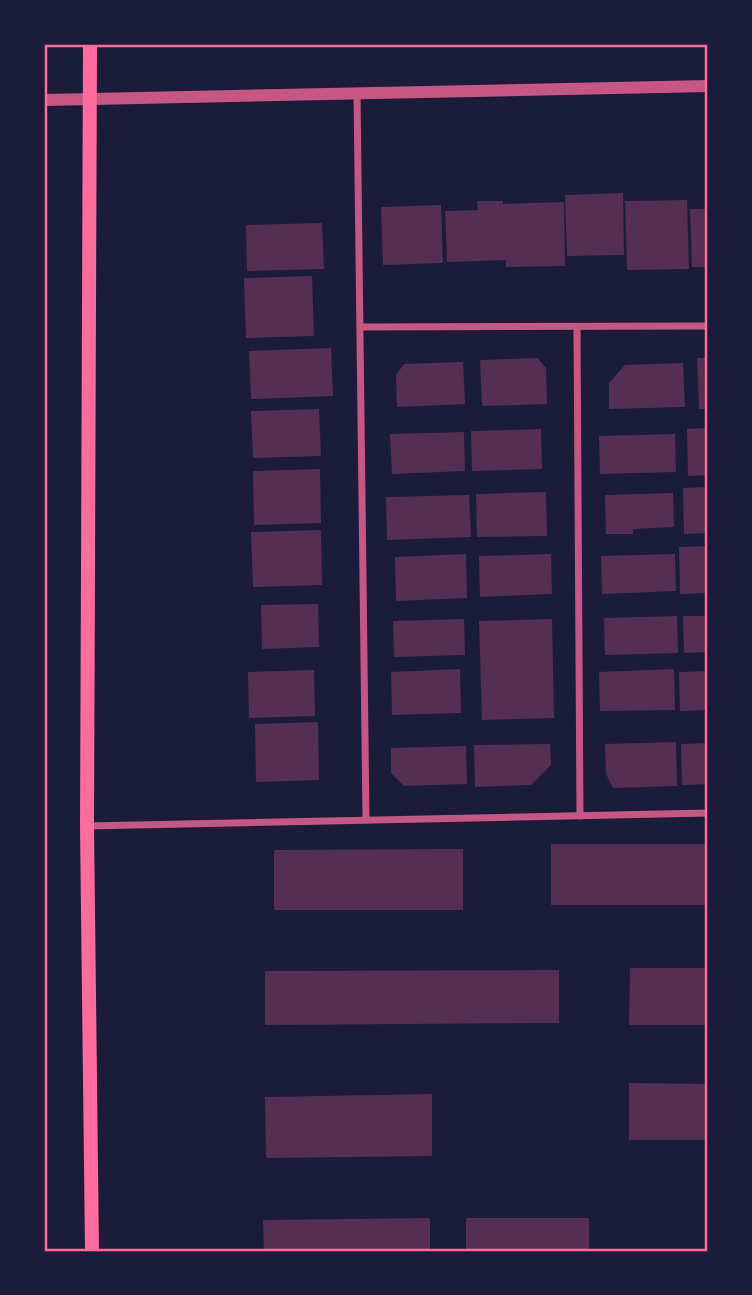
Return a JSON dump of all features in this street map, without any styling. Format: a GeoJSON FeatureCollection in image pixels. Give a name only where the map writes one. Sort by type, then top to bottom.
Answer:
{"type":"FeatureCollection","features":[{"type":"Feature","properties":{"kind":"main road"},"geometry":{"type":"LineString","coordinates":[[90,44],[87,825],[92,1251]]}},
{"type":"Feature","properties":{"kind":"street"},"geometry":{"type":"LineString","coordinates":[[44,100],[708,86]]}},
{"type":"Feature","properties":{"kind":"street"},"geometry":{"type":"LineString","coordinates":[[358,92],[366,820]]}},
{"type":"Feature","properties":{"kind":"street"},"geometry":{"type":"LineString","coordinates":[[360,327],[708,326]]}},
{"type":"Feature","properties":{"kind":"street"},"geometry":{"type":"LineString","coordinates":[[577,327],[580,816]]}},
{"type":"Feature","properties":{"kind":"street"},"geometry":{"type":"LineString","coordinates":[[87,825],[708,813]]}},
{"type":"Feature","properties":{"kind":"building"},"geometry":{"type":"Polygon","coordinates":[[[623,193],[624,255],[567,256],[565,195],[623,193]]]}},
{"type":"Feature","properties":{"kind":"building"},"geometry":{"type":"Polygon","coordinates":[[[687,200],[689,269],[627,270],[625,201],[687,200]]]}},
{"type":"Feature","properties":{"kind":"building"},"geometry":{"type":"Polygon","coordinates":[[[477,201],[503,201],[503,204],[564,202],[565,266],[506,267],[506,260],[447,262],[445,211],[478,210],[477,201]]]}},
{"type":"Feature","properties":{"kind":"building"},"geometry":{"type":"Polygon","coordinates":[[[441,205],[443,263],[383,265],[381,207],[441,205]]]}},
{"type":"Feature","properties":{"kind":"building"},"geometry":{"type":"Polygon","coordinates":[[[690,209],[708,209],[708,267],[692,267],[690,209]]]}},
{"type":"Feature","properties":{"kind":"building"},"geometry":{"type":"Polygon","coordinates":[[[322,223],[324,269],[247,271],[246,225],[322,223]]]}},
{"type":"Feature","properties":{"kind":"building"},"geometry":{"type":"Polygon","coordinates":[[[312,276],[314,336],[246,338],[244,278],[312,276]]]}},
{"type":"Feature","properties":{"kind":"building"},"geometry":{"type":"Polygon","coordinates":[[[331,348],[333,396],[251,399],[249,351],[331,348]]]}},
{"type":"Feature","properties":{"kind":"building"},"geometry":{"type":"Polygon","coordinates":[[[537,358],[546,368],[547,404],[482,406],[480,360],[537,358]]]}},
{"type":"Feature","properties":{"kind":"building"},"geometry":{"type":"Polygon","coordinates":[[[697,358],[708,358],[708,409],[699,409],[697,358]]]}},
{"type":"Feature","properties":{"kind":"building"},"geometry":{"type":"Polygon","coordinates":[[[463,362],[465,404],[397,407],[396,375],[404,364],[463,362]]]}},
{"type":"Feature","properties":{"kind":"building"},"geometry":{"type":"Polygon","coordinates":[[[683,363],[685,407],[609,409],[609,383],[625,365],[683,363]]]}},
{"type":"Feature","properties":{"kind":"building"},"geometry":{"type":"Polygon","coordinates":[[[319,409],[321,456],[253,458],[251,411],[319,409]]]}},
{"type":"Feature","properties":{"kind":"building"},"geometry":{"type":"Polygon","coordinates":[[[708,428],[708,475],[688,476],[687,429],[708,428]]]}},
{"type":"Feature","properties":{"kind":"building"},"geometry":{"type":"Polygon","coordinates":[[[541,429],[542,469],[472,471],[471,431],[541,429]]]}},
{"type":"Feature","properties":{"kind":"building"},"geometry":{"type":"Polygon","coordinates":[[[464,432],[465,471],[392,474],[390,434],[464,432]]]}},
{"type":"Feature","properties":{"kind":"building"},"geometry":{"type":"Polygon","coordinates":[[[675,434],[676,472],[600,474],[599,436],[675,434]]]}},
{"type":"Feature","properties":{"kind":"building"},"geometry":{"type":"Polygon","coordinates":[[[320,469],[321,523],[254,525],[253,471],[320,469]]]}},
{"type":"Feature","properties":{"kind":"building"},"geometry":{"type":"Polygon","coordinates":[[[708,487],[708,533],[684,534],[683,488],[708,487]]]}},
{"type":"Feature","properties":{"kind":"building"},"geometry":{"type":"Polygon","coordinates":[[[546,492],[547,536],[477,537],[476,494],[546,492]]]}},
{"type":"Feature","properties":{"kind":"building"},"geometry":{"type":"Polygon","coordinates":[[[673,493],[674,527],[633,529],[633,534],[606,534],[605,495],[673,493]]]}},
{"type":"Feature","properties":{"kind":"building"},"geometry":{"type":"Polygon","coordinates":[[[469,495],[471,537],[387,540],[386,497],[469,495]]]}},
{"type":"Feature","properties":{"kind":"building"},"geometry":{"type":"Polygon","coordinates":[[[321,530],[322,585],[253,587],[251,532],[321,530]]]}},
{"type":"Feature","properties":{"kind":"building"},"geometry":{"type":"Polygon","coordinates":[[[708,546],[708,593],[680,594],[679,547],[708,546]]]}},
{"type":"Feature","properties":{"kind":"building"},"geometry":{"type":"Polygon","coordinates":[[[466,554],[467,598],[396,601],[395,557],[466,554]]]}},
{"type":"Feature","properties":{"kind":"building"},"geometry":{"type":"Polygon","coordinates":[[[551,554],[552,594],[480,597],[479,556],[551,554]]]}},
{"type":"Feature","properties":{"kind":"building"},"geometry":{"type":"Polygon","coordinates":[[[675,554],[676,591],[602,594],[601,556],[675,554]]]}},
{"type":"Feature","properties":{"kind":"building"},"geometry":{"type":"Polygon","coordinates":[[[318,604],[319,647],[262,649],[261,605],[318,604]]]}},
{"type":"Feature","properties":{"kind":"building"},"geometry":{"type":"Polygon","coordinates":[[[677,616],[678,653],[605,655],[604,618],[677,616]]]}},
{"type":"Feature","properties":{"kind":"building"},"geometry":{"type":"Polygon","coordinates":[[[683,616],[708,616],[708,652],[684,653],[683,616]]]}},
{"type":"Feature","properties":{"kind":"building"},"geometry":{"type":"Polygon","coordinates":[[[464,619],[465,655],[394,657],[393,621],[464,619]]]}},
{"type":"Feature","properties":{"kind":"building"},"geometry":{"type":"Polygon","coordinates":[[[552,619],[554,718],[482,720],[479,621],[552,619]]]}},
{"type":"Feature","properties":{"kind":"building"},"geometry":{"type":"Polygon","coordinates":[[[460,669],[461,713],[392,715],[391,672],[460,669]]]}},
{"type":"Feature","properties":{"kind":"building"},"geometry":{"type":"Polygon","coordinates":[[[674,669],[675,710],[600,711],[599,672],[674,669]]]}},
{"type":"Feature","properties":{"kind":"building"},"geometry":{"type":"Polygon","coordinates":[[[314,670],[315,716],[249,718],[248,672],[314,670]]]}},
{"type":"Feature","properties":{"kind":"building"},"geometry":{"type":"Polygon","coordinates":[[[708,671],[708,710],[680,711],[679,672],[708,671]]]}},
{"type":"Feature","properties":{"kind":"building"},"geometry":{"type":"Polygon","coordinates":[[[318,722],[319,780],[256,782],[255,724],[318,722]]]}},
{"type":"Feature","properties":{"kind":"building"},"geometry":{"type":"Polygon","coordinates":[[[676,742],[677,786],[613,788],[606,774],[605,744],[676,742]]]}},
{"type":"Feature","properties":{"kind":"building"},"geometry":{"type":"Polygon","coordinates":[[[708,743],[708,784],[682,785],[681,744],[708,743]]]}},
{"type":"Feature","properties":{"kind":"building"},"geometry":{"type":"Polygon","coordinates":[[[550,744],[551,765],[531,785],[475,787],[474,745],[550,744]]]}},
{"type":"Feature","properties":{"kind":"building"},"geometry":{"type":"Polygon","coordinates":[[[466,746],[467,784],[404,786],[391,773],[391,748],[466,746]]]}},
{"type":"Feature","properties":{"kind":"building"},"geometry":{"type":"Polygon","coordinates":[[[551,844],[708,844],[708,905],[551,905],[551,844]]]}},
{"type":"Feature","properties":{"kind":"building"},"geometry":{"type":"Polygon","coordinates":[[[463,849],[463,910],[274,910],[274,850],[463,849]]]}},
{"type":"Feature","properties":{"kind":"building"},"geometry":{"type":"Polygon","coordinates":[[[630,968],[708,968],[708,1025],[629,1025],[630,968]]]}},
{"type":"Feature","properties":{"kind":"building"},"geometry":{"type":"Polygon","coordinates":[[[559,970],[559,1023],[265,1025],[265,971],[559,970]]]}},
{"type":"Feature","properties":{"kind":"building"},"geometry":{"type":"Polygon","coordinates":[[[629,1083],[708,1084],[708,1140],[629,1140],[629,1083]]]}},
{"type":"Feature","properties":{"kind":"building"},"geometry":{"type":"Polygon","coordinates":[[[432,1094],[432,1156],[266,1158],[265,1097],[432,1094]]]}},
{"type":"Feature","properties":{"kind":"building"},"geometry":{"type":"Polygon","coordinates":[[[430,1218],[430,1251],[264,1251],[263,1220],[430,1218]]]}},
{"type":"Feature","properties":{"kind":"building"},"geometry":{"type":"Polygon","coordinates":[[[466,1218],[589,1218],[589,1251],[466,1251],[466,1218]]]}}]}
